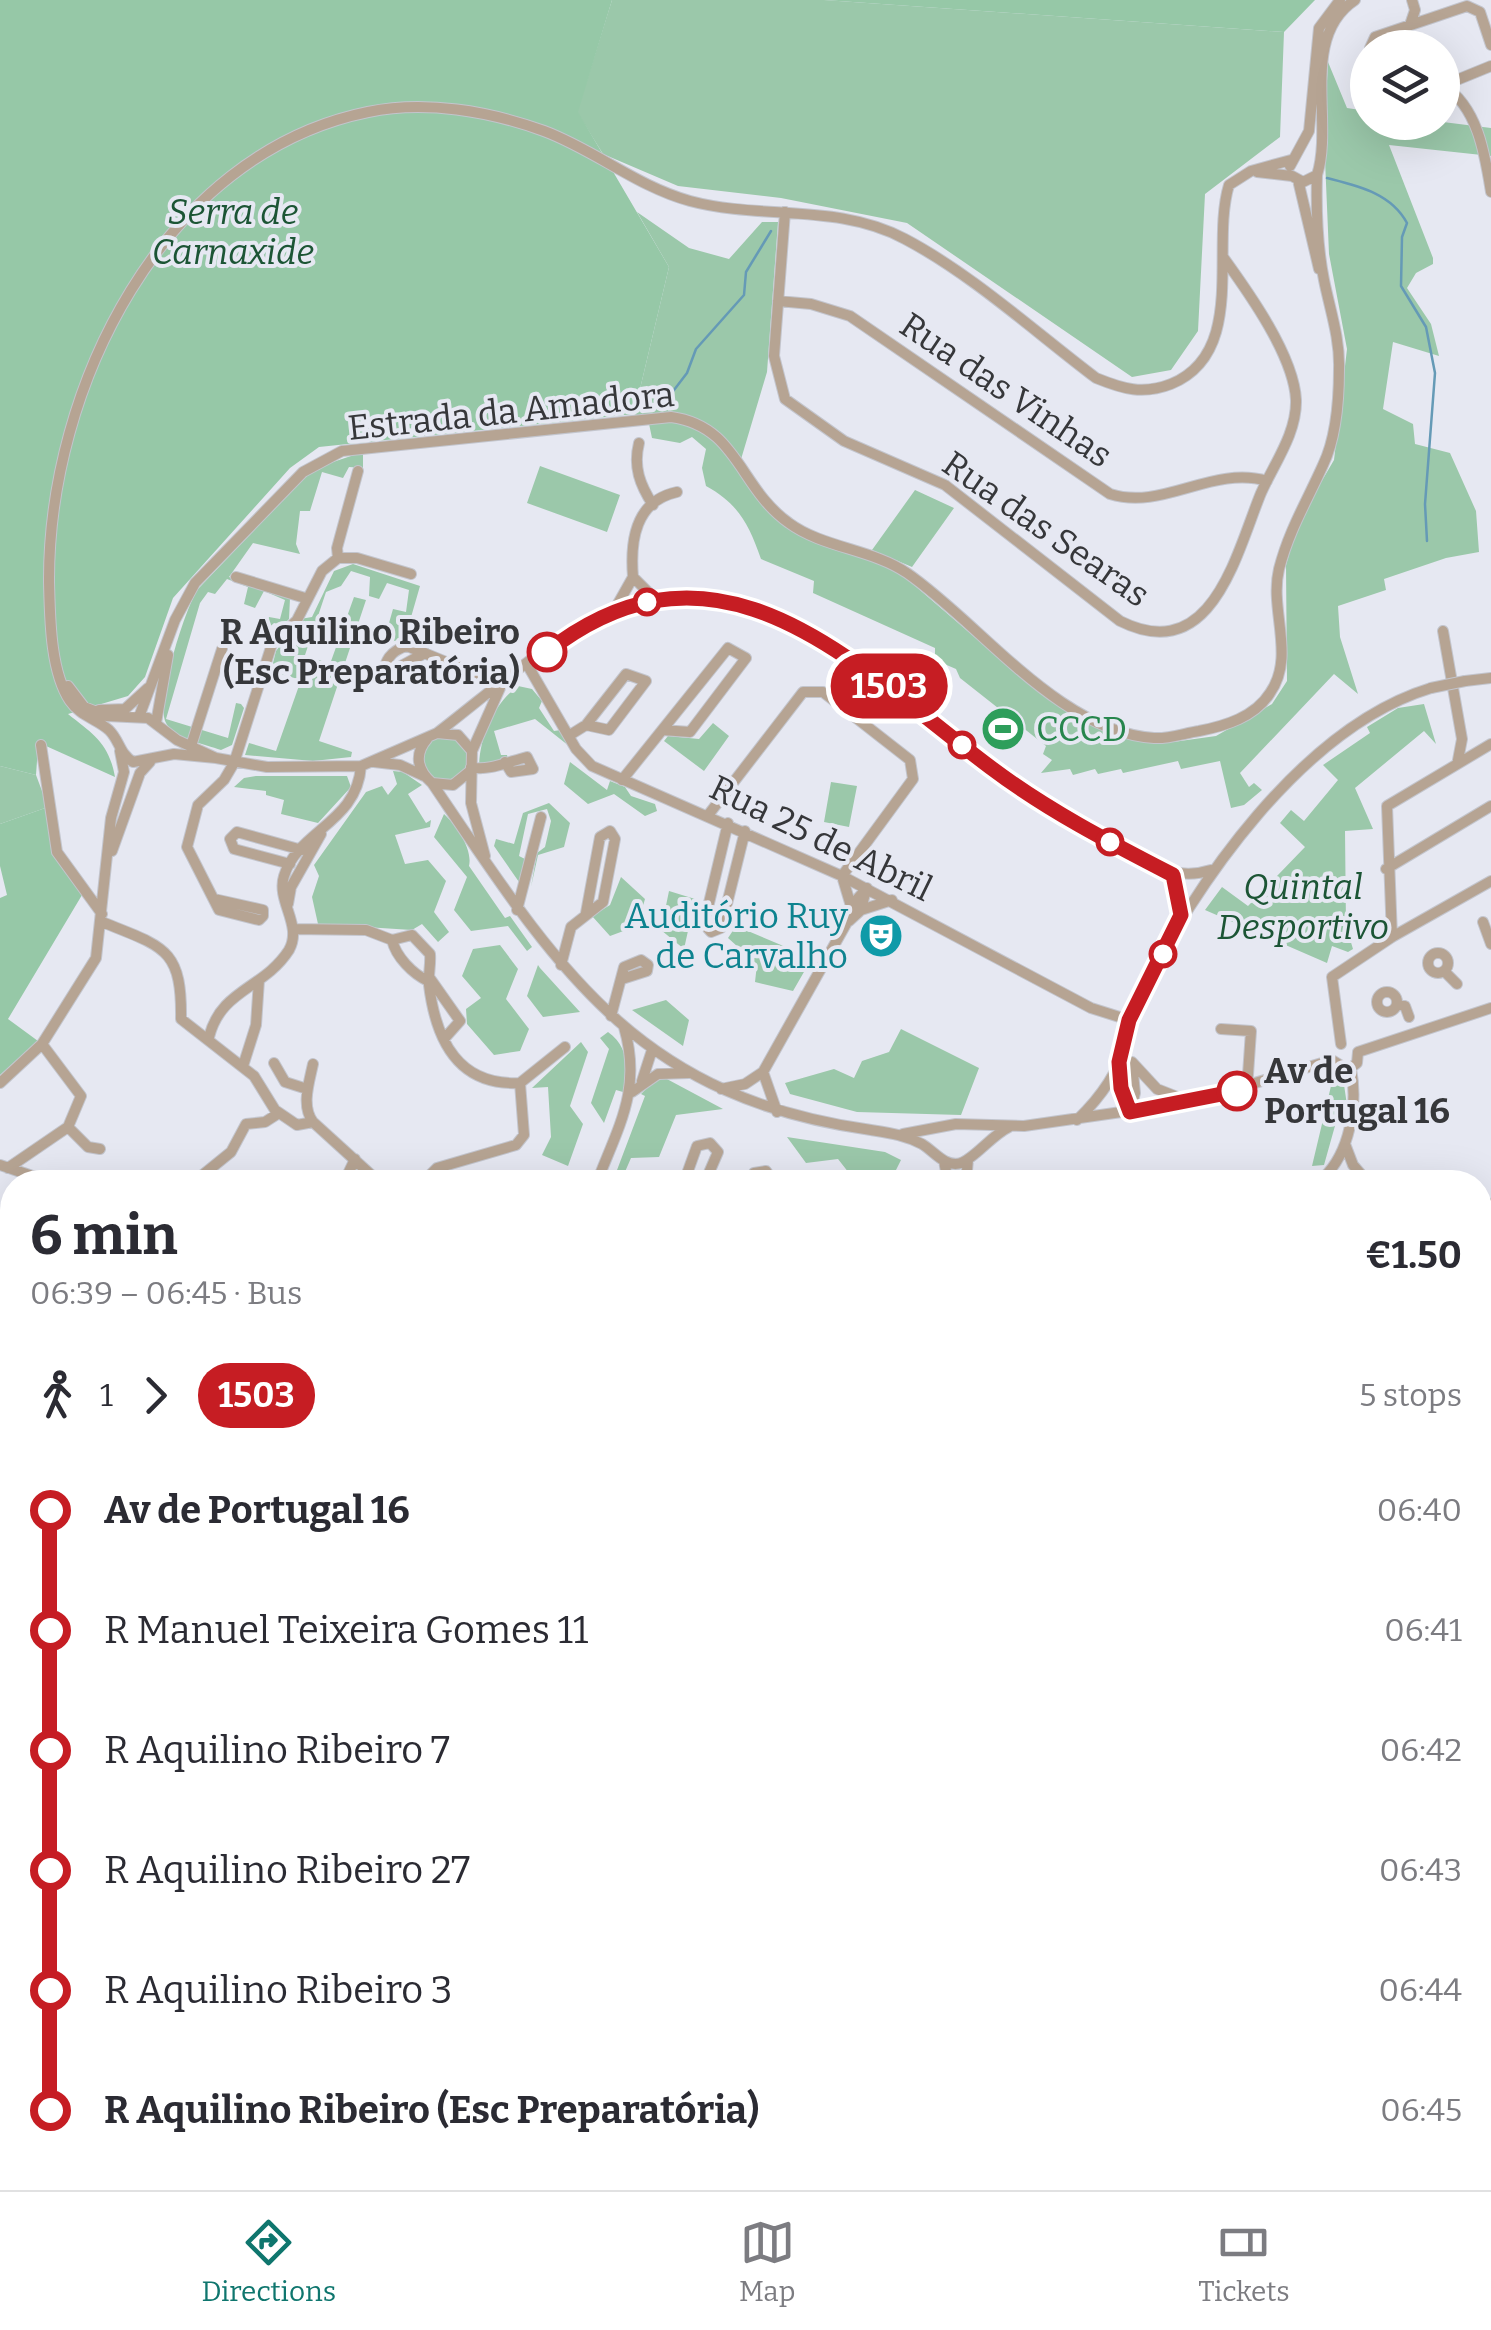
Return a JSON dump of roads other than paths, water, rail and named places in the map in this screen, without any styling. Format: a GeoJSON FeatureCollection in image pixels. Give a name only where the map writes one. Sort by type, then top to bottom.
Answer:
{"type":"FeatureCollection","features":[{"type":"Feature","properties":{"kind":"street"},"geometry":{"type":"LineString","coordinates":[[1294,157],[1309,131],[1319,28],[1340,0]]}},
{"type":"Feature","properties":{"kind":"street"},"geometry":{"type":"LineString","coordinates":[[1318,160],[1329,30],[1342,9],[1355,0]]}},
{"type":"Feature","properties":{"kind":"street"},"geometry":{"type":"LineString","coordinates":[[1410,26],[1414,5],[1431,18]]}},
{"type":"Feature","properties":{"kind":"street"},"geometry":{"type":"LineString","coordinates":[[1397,30],[1468,6],[1480,12],[1491,45]]}},
{"type":"Feature","properties":{"kind":"street"},"geometry":{"type":"LineString","coordinates":[[1460,80],[1491,66]]}},
{"type":"Feature","properties":{"kind":"street"},"geometry":{"type":"LineString","coordinates":[[1460,100],[1476,127],[1491,192]]}},
{"type":"Feature","properties":{"kind":"street"},"geometry":{"type":"LineString","coordinates":[[216,758],[133,762],[69,700],[61,677],[50,596],[49,540],[56,483],[82,385],[114,315],[155,253],[222,187],[268,154],[328,123],[371,111],[452,107],[544,131],[643,186],[694,202],[853,219],[904,238],[1096,378],[1124,390],[1154,390],[1180,380],[1199,363],[1215,336],[1228,185],[1251,171],[1294,157],[1311,153],[1318,160]]}},
{"type":"Feature","properties":{"kind":"street","name":"Estrada da Amadora"},"geometry":{"type":"LineString","coordinates":[[1294,157],[1314,257],[1324,279]]}},
{"type":"Feature","properties":{"kind":"street","name":"Estrada da Amadora"},"geometry":{"type":"LineString","coordinates":[[135,718],[154,679],[174,620],[195,584],[302,472],[342,451],[670,417],[712,428],[765,502],[791,525],[902,569],[937,594],[1033,680],[1074,708],[1124,732],[1157,738],[1219,727],[1242,718],[1268,698],[1280,677],[1278,575],[1291,524],[1325,463],[1334,416],[1339,369],[1337,331],[1324,279],[1316,215],[1318,160]]}},
{"type":"Feature","properties":{"kind":"street"},"geometry":{"type":"LineString","coordinates":[[1251,171],[1296,178],[1317,175]]}},
{"type":"Feature","properties":{"kind":"street","name":"Rua das Searas"},"geometry":{"type":"LineString","coordinates":[[785,212],[775,372],[786,399],[844,441],[945,485],[1105,611],[1137,629],[1158,632],[1179,627],[1212,605],[1294,420],[1294,384],[1257,305],[1222,257]]}},
{"type":"Feature","properties":{"kind":"street","name":"Rua das Vinhas"},"geometry":{"type":"LineString","coordinates":[[778,301],[811,304],[850,316],[1110,494],[1158,496],[1234,476],[1267,481]]}},
{"type":"Feature","properties":{"kind":"street"},"geometry":{"type":"LineString","coordinates":[[638,443],[635,460],[642,488],[654,505]]}},
{"type":"Feature","properties":{"kind":"street"},"geometry":{"type":"LineString","coordinates":[[338,558],[337,548],[358,471]]}},
{"type":"Feature","properties":{"kind":"street"},"geometry":{"type":"LineString","coordinates":[[1234,476],[1260,496]]}},
{"type":"Feature","properties":{"kind":"street"},"geometry":{"type":"LineString","coordinates":[[615,609],[632,577],[630,542],[637,523],[654,505],[678,492]]}},
{"type":"Feature","properties":{"kind":"street"},"geometry":{"type":"LineString","coordinates":[[214,899],[187,847],[198,805],[224,780],[234,763],[272,644],[297,620],[322,571],[338,558],[358,558],[411,574]]}},
{"type":"Feature","properties":{"kind":"street"},"geometry":{"type":"LineString","coordinates":[[236,577],[305,598]]}},
{"type":"Feature","properties":{"kind":"street"},"geometry":{"type":"LineString","coordinates":[[632,577],[656,600]]}},
{"type":"Feature","properties":{"kind":"street"},"geometry":{"type":"LineString","coordinates":[[61,677],[84,708],[159,726],[216,758],[300,770],[360,766],[432,735],[566,637],[615,609],[656,600],[731,602],[811,632],[868,670],[1041,804],[1173,875],[1211,870]]}},
{"type":"Feature","properties":{"kind":"street","name":"Estrada da Amadora"},"geometry":{"type":"LineString","coordinates":[[159,726],[174,620]]}},
{"type":"Feature","properties":{"kind":"street"},"geometry":{"type":"LineString","coordinates":[[1443,631],[1462,738],[1458,760]]}},
{"type":"Feature","properties":{"kind":"street"},"geometry":{"type":"LineString","coordinates":[[622,780],[662,730],[728,648],[746,658],[690,732],[662,730]]}},
{"type":"Feature","properties":{"kind":"street"},"geometry":{"type":"LineString","coordinates":[[192,746],[222,649]]}},
{"type":"Feature","properties":{"kind":"street"},"geometry":{"type":"LineString","coordinates":[[425,654],[502,685]]}},
{"type":"Feature","properties":{"kind":"street","name":"Rua 25 de Abril"},"geometry":{"type":"LineString","coordinates":[[528,666],[592,766],[709,814],[842,876],[1091,1008],[1129,1020]]}},
{"type":"Feature","properties":{"kind":"street"},"geometry":{"type":"LineString","coordinates":[[570,735],[586,724],[626,674],[646,682],[609,730],[586,724]]}},
{"type":"Feature","properties":{"kind":"street"},"geometry":{"type":"LineString","coordinates":[[1130,1112],[1121,1088],[1129,1020],[1181,915],[1211,870],[1333,744],[1388,705],[1431,688],[1491,678]]}},
{"type":"Feature","properties":{"kind":"street"},"geometry":{"type":"LineString","coordinates":[[84,708],[124,708],[141,698],[154,679]]}},
{"type":"Feature","properties":{"kind":"street"},"geometry":{"type":"LineString","coordinates":[[487,864],[471,803],[470,770],[472,751],[502,685]]}},
{"type":"Feature","properties":{"kind":"street"},"geometry":{"type":"LineString","coordinates":[[709,814],[804,692],[823,692],[910,760],[913,779],[842,876],[856,908]]}},
{"type":"Feature","properties":{"kind":"street"},"geometry":{"type":"LineString","coordinates":[[0,1083],[42,1044],[96,958],[103,919],[110,818],[124,772],[119,745],[135,718]]}},
{"type":"Feature","properties":{"kind":"street"},"geometry":{"type":"LineString","coordinates":[[106,871],[140,773],[162,748],[159,726]]}},
{"type":"Feature","properties":{"kind":"street"},"geometry":{"type":"LineString","coordinates":[[432,735],[458,735],[472,751]]}},
{"type":"Feature","properties":{"kind":"street"},"geometry":{"type":"LineString","coordinates":[[432,735],[418,756],[428,780],[516,910],[560,965],[652,1050],[720,1090],[776,1112],[902,1135],[956,1164],[1009,1127]]}},
{"type":"Feature","properties":{"kind":"street"},"geometry":{"type":"LineString","coordinates":[[1462,738],[1486,745]]}},
{"type":"Feature","properties":{"kind":"street"},"geometry":{"type":"LineString","coordinates":[[40,745],[57,852],[103,919],[166,952],[182,980],[182,1019],[247,1070],[277,1112],[297,1125],[313,1122]]}},
{"type":"Feature","properties":{"kind":"street"},"geometry":{"type":"LineString","coordinates":[[1392,936],[1385,812],[1390,802],[1486,745]]}},
{"type":"Feature","properties":{"kind":"street"},"geometry":{"type":"LineString","coordinates":[[373,762],[400,765],[428,780],[453,785],[470,770],[505,762]]}},
{"type":"Feature","properties":{"kind":"street"},"geometry":{"type":"LineString","coordinates":[[209,1037],[215,1013],[277,967],[292,944],[293,928],[282,892],[290,864],[359,788],[360,766]]}},
{"type":"Feature","properties":{"kind":"street"},"geometry":{"type":"LineString","coordinates":[[1386,869],[1491,806]]}},
{"type":"Feature","properties":{"kind":"street"},"geometry":{"type":"LineString","coordinates":[[516,910],[541,818]]}},
{"type":"Feature","properties":{"kind":"street"},"geometry":{"type":"LineString","coordinates":[[728,823],[704,924],[711,932],[721,928],[745,831]]}},
{"type":"Feature","properties":{"kind":"street"},"geometry":{"type":"LineString","coordinates":[[560,965],[572,927],[603,902],[615,840],[610,831],[600,837],[586,913]]}},
{"type":"Feature","properties":{"kind":"street"},"geometry":{"type":"LineString","coordinates":[[290,864],[234,849],[230,839],[238,832],[302,850]]}},
{"type":"Feature","properties":{"kind":"street"},"geometry":{"type":"LineString","coordinates":[[287,906],[291,887],[315,852],[321,833]]}},
{"type":"Feature","properties":{"kind":"street"},"geometry":{"type":"LineString","coordinates":[[719,859],[728,856],[737,863]]}},
{"type":"Feature","properties":{"kind":"street"},"geometry":{"type":"LineString","coordinates":[[1173,875],[1181,915]]}},
{"type":"Feature","properties":{"kind":"street"},"geometry":{"type":"LineString","coordinates":[[902,1135],[944,1127],[1009,1127],[1077,1120],[1191,1102],[1247,1089],[1332,1060],[1341,1044],[1332,978],[1392,936],[1491,881]]}},
{"type":"Feature","properties":{"kind":"street"},"geometry":{"type":"LineString","coordinates":[[720,1090],[746,1084],[764,1072],[867,888]]}},
{"type":"Feature","properties":{"kind":"street"},"geometry":{"type":"LineString","coordinates":[[856,908],[892,900]]}},
{"type":"Feature","properties":{"kind":"street"},"geometry":{"type":"LineString","coordinates":[[1483,922],[1491,944]]}},
{"type":"Feature","properties":{"kind":"street"},"geometry":{"type":"LineString","coordinates":[[293,928],[366,930],[392,940],[412,935],[420,940],[430,954],[429,979],[444,1039],[458,1062],[476,1078],[520,1083],[566,1047]]}},
{"type":"Feature","properties":{"kind":"street"},"geometry":{"type":"LineString","coordinates":[[392,940],[416,976],[429,979],[460,1021],[444,1039]]}},
{"type":"Feature","properties":{"kind":"street"},"geometry":{"type":"LineString","coordinates":[[1444,972],[1457,984]]}},
{"type":"Feature","properties":{"kind":"street"},"geometry":{"type":"LineString","coordinates":[[611,1016],[622,979]]}},
{"type":"Feature","properties":{"kind":"street"},"geometry":{"type":"LineString","coordinates":[[247,1070],[259,980]]}},
{"type":"Feature","properties":{"kind":"street"},"geometry":{"type":"LineString","coordinates":[[1397,1004],[1405,1006],[1409,1017]]}},
{"type":"Feature","properties":{"kind":"street"},"geometry":{"type":"LineString","coordinates":[[1358,1052],[1491,1008]]}},
{"type":"Feature","properties":{"kind":"street"},"geometry":{"type":"LineString","coordinates":[[602,1170],[632,1092],[634,1072],[623,1026]]}},
{"type":"Feature","properties":{"kind":"street"},"geometry":{"type":"LineString","coordinates":[[1222,1029],[1251,1031],[1247,1089]]}},
{"type":"Feature","properties":{"kind":"street"},"geometry":{"type":"LineString","coordinates":[[4,1166],[68,1127],[81,1096],[42,1044]]}},
{"type":"Feature","properties":{"kind":"street"},"geometry":{"type":"LineString","coordinates":[[1341,1044],[1351,1045],[1358,1052]]}},
{"type":"Feature","properties":{"kind":"street"},"geometry":{"type":"LineString","coordinates":[[634,1072],[652,1050]]}},
{"type":"Feature","properties":{"kind":"street"},"geometry":{"type":"LineString","coordinates":[[642,1082],[652,1050]]}},
{"type":"Feature","properties":{"kind":"street"},"geometry":{"type":"LineString","coordinates":[[1331,1170],[1345,1142],[1355,1099],[1352,1069],[1358,1052]]}},
{"type":"Feature","properties":{"kind":"street"},"geometry":{"type":"LineString","coordinates":[[1332,1060],[1340,1069],[1352,1069]]}},
{"type":"Feature","properties":{"kind":"street"},"geometry":{"type":"LineString","coordinates":[[247,1070],[277,1061],[285,1082],[307,1088]]}},
{"type":"Feature","properties":{"kind":"street"},"geometry":{"type":"LineString","coordinates":[[1125,1062],[1158,1088],[1191,1102]]}},
{"type":"Feature","properties":{"kind":"street"},"geometry":{"type":"LineString","coordinates":[[1077,1120],[1125,1062]]}},
{"type":"Feature","properties":{"kind":"street"},"geometry":{"type":"LineString","coordinates":[[313,1064],[307,1088],[307,1114],[366,1170]]}},
{"type":"Feature","properties":{"kind":"street"},"geometry":{"type":"LineString","coordinates":[[632,1092],[658,1074],[690,1072]]}},
{"type":"Feature","properties":{"kind":"street"},"geometry":{"type":"LineString","coordinates":[[764,1072],[776,1112]]}},
{"type":"Feature","properties":{"kind":"street"},"geometry":{"type":"LineString","coordinates":[[435,1170],[516,1145],[524,1135],[520,1083]]}},
{"type":"Feature","properties":{"kind":"street"},"geometry":{"type":"LineString","coordinates":[[208,1170],[230,1152],[246,1124],[265,1122],[277,1112]]}},
{"type":"Feature","properties":{"kind":"street"},"geometry":{"type":"LineString","coordinates":[[963,1126],[972,1135],[968,1170]]}},
{"type":"Feature","properties":{"kind":"street"},"geometry":{"type":"LineString","coordinates":[[68,1127],[88,1147],[100,1149]]}},
{"type":"Feature","properties":{"kind":"street"},"geometry":{"type":"LineString","coordinates":[[944,1127],[934,1144],[944,1170]]}},
{"type":"Feature","properties":{"kind":"street"},"geometry":{"type":"LineString","coordinates":[[1345,1142],[1358,1170]]}},
{"type":"Feature","properties":{"kind":"street"},"geometry":{"type":"LineString","coordinates":[[688,1170],[697,1146],[710,1143],[718,1152],[710,1170]]}},
{"type":"Feature","properties":{"kind":"street"},"geometry":{"type":"LineString","coordinates":[[350,1170],[355,1159]]}},
{"type":"Feature","properties":{"kind":"street"},"geometry":{"type":"LineString","coordinates":[[642,2190],[716,2190]]}},
{"type":"Feature","properties":{"kind":"waterway"},"geometry":{"type":"LineString","coordinates":[[1327,178],[1383,198],[1407,223],[1402,237],[1401,286],[1426,327],[1435,373],[1425,504],[1427,541]]}},
{"type":"Feature","properties":{"kind":"waterway"},"geometry":{"type":"LineString","coordinates":[[661,407],[687,373],[696,349],[744,295],[746,272],[771,231]]}},
{"type":"Feature","properties":{"kind":"place","name":"R Aquilino Ribeiro (Esc Preparatória)"},"geometry":{"type":"Point","coordinates":[547,652]}},
{"type":"Feature","properties":{"kind":"place","name":"CCCD"},"geometry":{"type":"Point","coordinates":[1003,729]}},
{"type":"Feature","properties":{"kind":"place","name":"Auditório Ruy de Carvalho"},"geometry":{"type":"Point","coordinates":[881,936]}},
{"type":"Feature","properties":{"kind":"place","name":"Av de Portugal 16"},"geometry":{"type":"Point","coordinates":[1237,1091]}},
{"type":"Feature","properties":{"kind":"park label","name":"Serra de Carnaxide"},"geometry":{"type":"Point","coordinates":[233,232]}},
{"type":"Feature","properties":{"kind":"park label","name":"Quintal Desportivo"},"geometry":{"type":"Point","coordinates":[1303,907]}}]}
